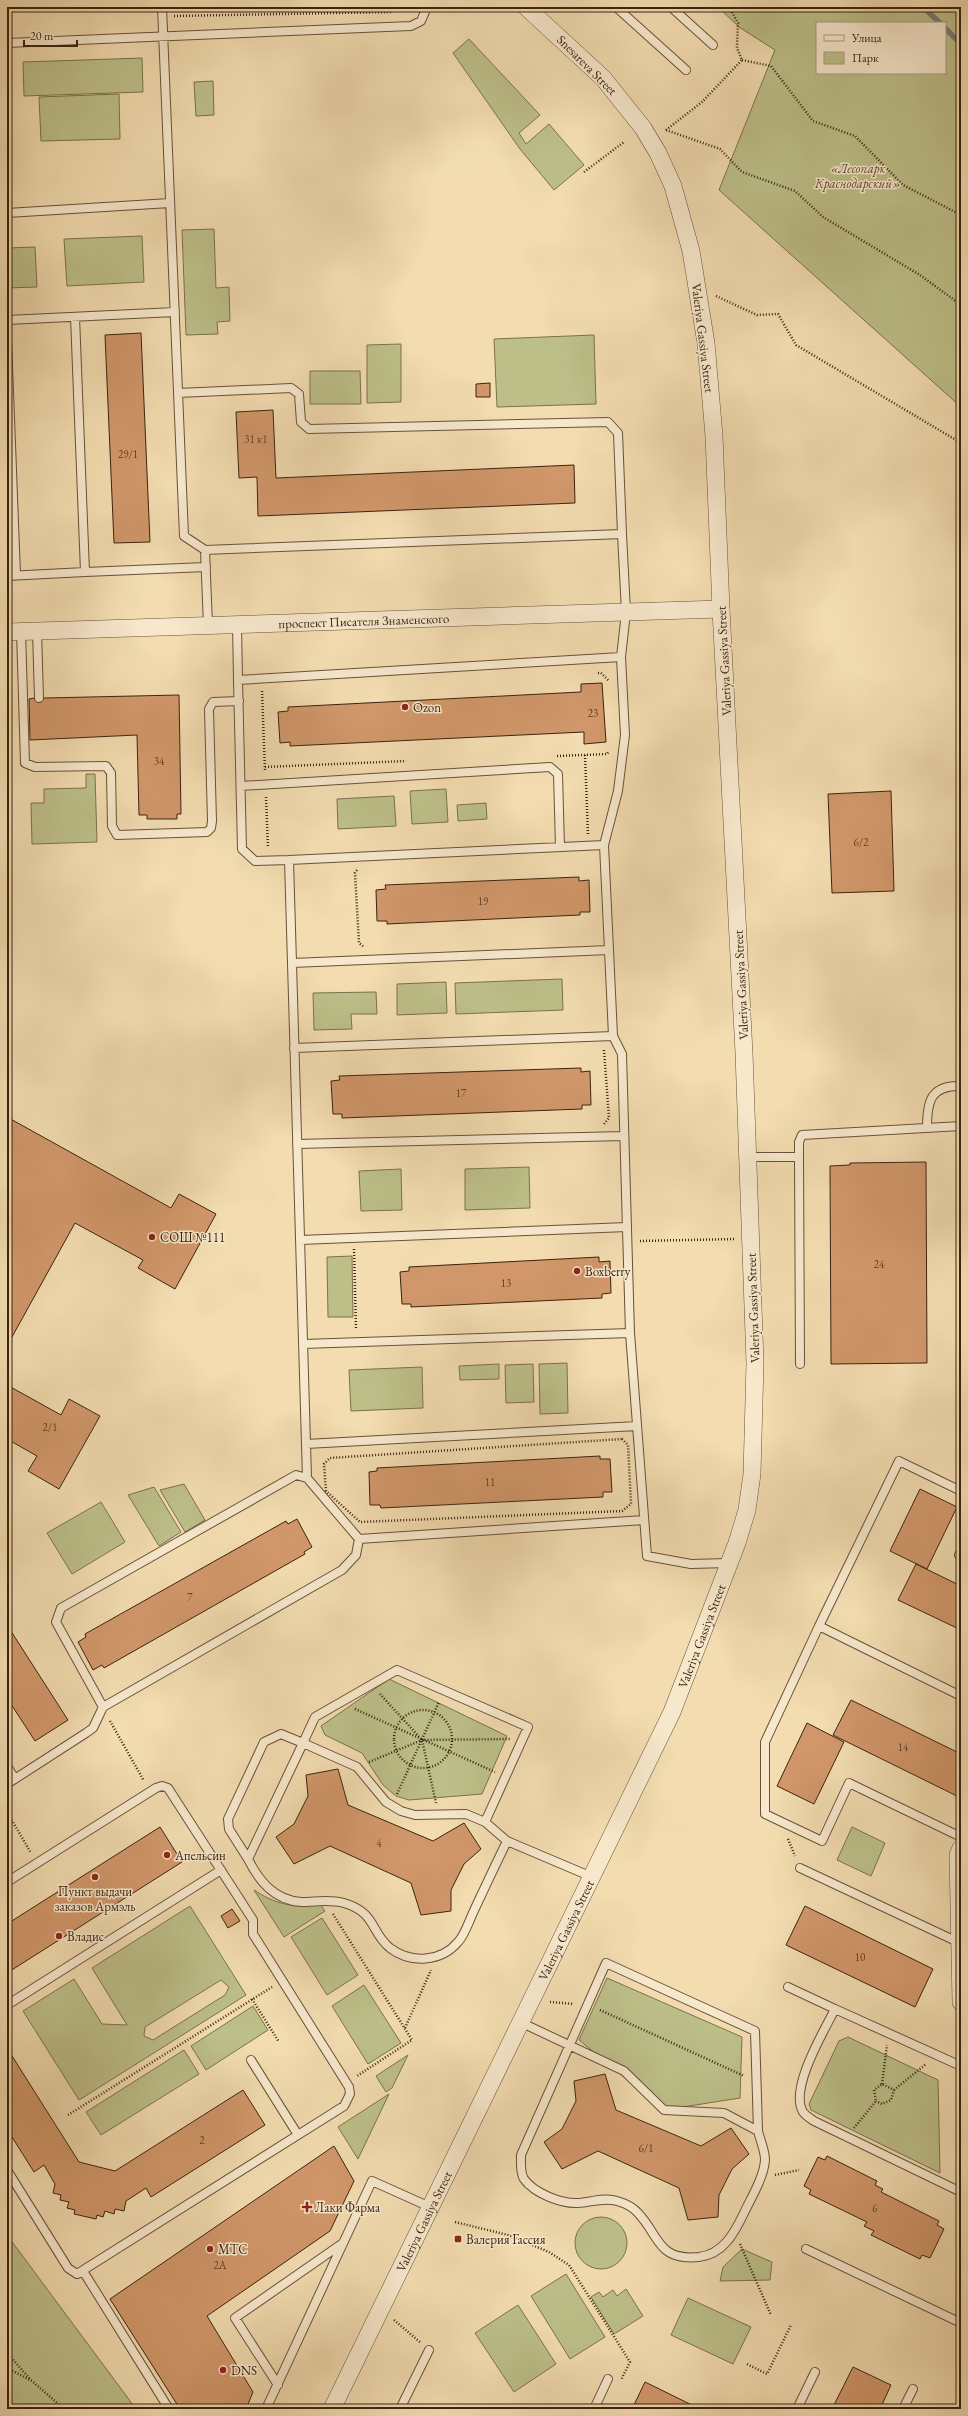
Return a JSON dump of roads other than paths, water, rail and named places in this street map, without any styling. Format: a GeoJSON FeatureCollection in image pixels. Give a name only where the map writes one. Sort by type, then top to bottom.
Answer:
{"type":"FeatureCollection","features":[{"type":"Feature","properties":{"kind":"street","name":"Snesareva Street"},"geometry":{"type":"LineString","coordinates":[[526,7],[603,78],[643,128]]}},
{"type":"Feature","properties":{"kind":"street","name":"Valeriya Gassiya Street"},"geometry":{"type":"LineString","coordinates":[[332,2409],[672,1712],[729,1563],[747,1510],[752,1474],[755,1363],[748,1157],[714,436],[704,335],[691,251],[673,186],[658,153],[643,128]]}},
{"type":"Feature","properties":{"kind":"street","name":"проспект Писателя Знаменского"},"geometry":{"type":"LineString","coordinates":[[22,631],[721,609]]}},
{"type":"Feature","properties":{"kind":"street"},"geometry":{"type":"LineString","coordinates":[[961,1848],[958,1854],[961,2002]]}},
{"type":"Feature","properties":{"kind":"lane"},"geometry":{"type":"LineString","coordinates":[[162,7],[184,536],[205,550],[622,534]]}},
{"type":"Feature","properties":{"kind":"lane"},"geometry":{"type":"LineString","coordinates":[[7,43],[411,26],[421,20],[427,7]]}},
{"type":"Feature","properties":{"kind":"lane"},"geometry":{"type":"LineString","coordinates":[[616,7],[686,70]]}},
{"type":"Feature","properties":{"kind":"lane"},"geometry":{"type":"LineString","coordinates":[[671,7],[714,45]]}},
{"type":"Feature","properties":{"kind":"lane"},"geometry":{"type":"LineString","coordinates":[[7,213],[170,203]]}},
{"type":"Feature","properties":{"kind":"lane"},"geometry":{"type":"LineString","coordinates":[[7,320],[175,312]]}},
{"type":"Feature","properties":{"kind":"lane"},"geometry":{"type":"LineString","coordinates":[[75,317],[85,572]]}},
{"type":"Feature","properties":{"kind":"lane"},"geometry":{"type":"LineString","coordinates":[[7,339],[16,575]]}},
{"type":"Feature","properties":{"kind":"lane"},"geometry":{"type":"LineString","coordinates":[[178,393],[291,388],[299,394],[301,422],[308,429],[608,422],[618,433],[626,612],[621,657],[625,735],[618,791],[604,844],[613,1036],[622,1054],[630,1332],[647,1556],[690,1564],[729,1563]]}},
{"type":"Feature","properties":{"kind":"lane"},"geometry":{"type":"LineString","coordinates":[[205,550],[208,626]]}},
{"type":"Feature","properties":{"kind":"lane"},"geometry":{"type":"LineString","coordinates":[[7,576],[206,567]]}},
{"type":"Feature","properties":{"kind":"lane"},"geometry":{"type":"LineString","coordinates":[[237,625],[242,848],[255,861],[604,844]]}},
{"type":"Feature","properties":{"kind":"lane"},"geometry":{"type":"LineString","coordinates":[[22,631],[25,763],[35,767],[106,766],[111,773],[112,826],[117,835],[207,832],[211,828],[209,709],[213,702],[239,701]]}},
{"type":"Feature","properties":{"kind":"lane"},"geometry":{"type":"LineString","coordinates":[[22,631],[39,698]]}},
{"type":"Feature","properties":{"kind":"lane"},"geometry":{"type":"LineString","coordinates":[[238,680],[621,657]]}},
{"type":"Feature","properties":{"kind":"lane"},"geometry":{"type":"LineString","coordinates":[[240,786],[550,767],[558,774],[560,847]]}},
{"type":"Feature","properties":{"kind":"lane"},"geometry":{"type":"LineString","coordinates":[[289,860],[307,1478]]}},
{"type":"Feature","properties":{"kind":"lane"},"geometry":{"type":"LineString","coordinates":[[292,963],[609,950]]}},
{"type":"Feature","properties":{"kind":"lane"},"geometry":{"type":"LineString","coordinates":[[294,1048],[613,1036]]}},
{"type":"Feature","properties":{"kind":"lane"},"geometry":{"type":"LineString","coordinates":[[926,1128],[927,1108],[932,1096],[941,1088],[961,1086]]}},
{"type":"Feature","properties":{"kind":"lane"},"geometry":{"type":"LineString","coordinates":[[800,1364],[800,1138],[802,1136],[961,1126]]}},
{"type":"Feature","properties":{"kind":"lane"},"geometry":{"type":"LineString","coordinates":[[297,1144],[624,1136]]}},
{"type":"Feature","properties":{"kind":"lane"},"geometry":{"type":"LineString","coordinates":[[748,1157],[799,1157]]}},
{"type":"Feature","properties":{"kind":"lane"},"geometry":{"type":"LineString","coordinates":[[300,1240],[627,1227]]}},
{"type":"Feature","properties":{"kind":"lane"},"geometry":{"type":"LineString","coordinates":[[303,1344],[630,1332]]}},
{"type":"Feature","properties":{"kind":"lane"},"geometry":{"type":"LineString","coordinates":[[306,1444],[637,1426]]}},
{"type":"Feature","properties":{"kind":"lane"},"geometry":{"type":"LineString","coordinates":[[961,1491],[899,1461],[765,1742],[765,1814],[781,1822],[822,1841],[849,1783],[961,1837]]}},
{"type":"Feature","properties":{"kind":"lane"},"geometry":{"type":"LineString","coordinates":[[103,1707],[56,1622],[61,1608],[296,1475],[307,1478],[359,1539]]}},
{"type":"Feature","properties":{"kind":"lane"},"geometry":{"type":"LineString","coordinates":[[359,1539],[644,1520]]}},
{"type":"Feature","properties":{"kind":"lane"},"geometry":{"type":"LineString","coordinates":[[7,1784],[93,1728],[103,1707],[342,1570],[356,1555],[359,1539]]}},
{"type":"Feature","properties":{"kind":"lane"},"geometry":{"type":"LineString","coordinates":[[961,1551],[958,1556],[961,1557]]}},
{"type":"Feature","properties":{"kind":"lane"},"geometry":{"type":"LineString","coordinates":[[819,1626],[961,1696]]}},
{"type":"Feature","properties":{"kind":"lane"},"geometry":{"type":"LineString","coordinates":[[248,1859],[315,1717],[397,1670],[528,1727],[485,1822]]}},
{"type":"Feature","properties":{"kind":"lane"},"geometry":{"type":"LineString","coordinates":[[507,1841],[459,1941],[446,1954],[437,1957],[416,1958],[402,1955],[389,1947],[371,1919],[353,1906],[335,1900],[301,1902],[282,1898],[266,1888],[229,1829],[228,1819],[264,1742],[281,1734],[358,1766],[372,1786],[392,1805],[401,1811],[415,1815],[466,1814],[485,1822],[507,1841],[592,1877]]}},
{"type":"Feature","properties":{"kind":"lane"},"geometry":{"type":"LineString","coordinates":[[7,1766],[16,1779]]}},
{"type":"Feature","properties":{"kind":"lane"},"geometry":{"type":"LineString","coordinates":[[7,1882],[150,1792],[162,1786],[172,1792],[252,1920],[253,1934],[346,2083],[350,2094],[344,2106],[77,2274],[68,2268],[7,2170]]}},
{"type":"Feature","properties":{"kind":"lane"},"geometry":{"type":"LineString","coordinates":[[800,1868],[960,1944]]}},
{"type":"Feature","properties":{"kind":"lane"},"geometry":{"type":"LineString","coordinates":[[7,2005],[221,1870]]}},
{"type":"Feature","properties":{"kind":"lane"},"geometry":{"type":"LineString","coordinates":[[606,1963],[755,2031],[758,2131],[765,2159],[759,2179],[729,2241],[718,2251],[707,2256],[683,2259],[666,2250],[638,2212],[628,2206],[605,2199],[576,2203],[551,2197],[524,2178],[521,2155],[570,2047],[606,1963]]}},
{"type":"Feature","properties":{"kind":"lane"},"geometry":{"type":"LineString","coordinates":[[788,1987],[961,2066]]}},
{"type":"Feature","properties":{"kind":"lane"},"geometry":{"type":"LineString","coordinates":[[835,2009],[800,2083],[799,2100],[803,2112],[814,2121],[961,2192]]}},
{"type":"Feature","properties":{"kind":"lane"},"geometry":{"type":"LineString","coordinates":[[520,2022],[570,2047],[624,2071],[664,2110],[724,2114],[758,2131]]}},
{"type":"Feature","properties":{"kind":"lane"},"geometry":{"type":"LineString","coordinates":[[251,2060],[298,2135]]}},
{"type":"Feature","properties":{"kind":"lane"},"geometry":{"type":"LineString","coordinates":[[266,2409],[372,2181],[430,2207]]}},
{"type":"Feature","properties":{"kind":"lane"},"geometry":{"type":"LineString","coordinates":[[278,2384],[235,2318],[343,2243]]}},
{"type":"Feature","properties":{"kind":"lane"},"geometry":{"type":"LineString","coordinates":[[806,2249],[961,2323]]}},
{"type":"Feature","properties":{"kind":"lane"},"geometry":{"type":"LineString","coordinates":[[83,2271],[169,2409]]}},
{"type":"Feature","properties":{"kind":"lane"},"geometry":{"type":"LineString","coordinates":[[400,2409],[429,2350]]}},
{"type":"Feature","properties":{"kind":"lane"},"geometry":{"type":"LineString","coordinates":[[797,2409],[815,2372]]}},
{"type":"Feature","properties":{"kind":"lane"},"geometry":{"type":"LineString","coordinates":[[594,2409],[608,2379]]}},
{"type":"Feature","properties":{"kind":"lane"},"geometry":{"type":"LineString","coordinates":[[903,2409],[913,2389]]}},
{"type":"Feature","properties":{"kind":"waterway"},"geometry":{"type":"LineString","coordinates":[[923,7],[939,22]]}},
{"type":"Feature","properties":{"kind":"waterway"},"geometry":{"type":"LineString","coordinates":[[946,29],[961,44]]}},
{"type":"Feature","properties":{"kind":"place","name":"Ozon"},"geometry":{"type":"Point","coordinates":[405,707]}},
{"type":"Feature","properties":{"kind":"place","name":"СОШ №111"},"geometry":{"type":"Point","coordinates":[152,1237]}},
{"type":"Feature","properties":{"kind":"place","name":"Boxberry"},"geometry":{"type":"Point","coordinates":[577,1271]}},
{"type":"Feature","properties":{"kind":"place","name":"Апельсин"},"geometry":{"type":"Point","coordinates":[167,1855]}},
{"type":"Feature","properties":{"kind":"place","name":"Пункт выдачи заказов Армэль"},"geometry":{"type":"Point","coordinates":[95,1877]}},
{"type":"Feature","properties":{"kind":"place","name":"Владис"},"geometry":{"type":"Point","coordinates":[59,1936]}},
{"type":"Feature","properties":{"kind":"place","name":"Лаки Фарма"},"geometry":{"type":"Point","coordinates":[307,2207]}},
{"type":"Feature","properties":{"kind":"place","name":"Валерия Гассия"},"geometry":{"type":"Point","coordinates":[458,2239]}},
{"type":"Feature","properties":{"kind":"place","name":"МТС"},"geometry":{"type":"Point","coordinates":[210,2249]}},
{"type":"Feature","properties":{"kind":"place","name":"DNS"},"geometry":{"type":"Point","coordinates":[223,2370]}},
{"type":"Feature","properties":{"kind":"park label","name":"«Лесопарк Краснодарский»"},"geometry":{"type":"Point","coordinates":[858,176]}}]}
